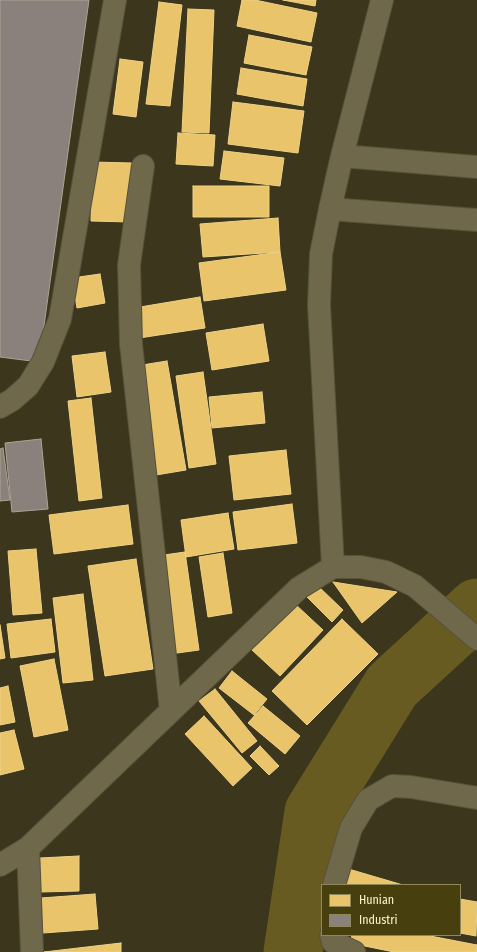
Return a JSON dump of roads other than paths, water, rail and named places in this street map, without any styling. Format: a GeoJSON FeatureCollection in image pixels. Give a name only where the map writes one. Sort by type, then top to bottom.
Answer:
{"type":"FeatureCollection","features":[{"type":"Feature","properties":{"kind":"street"},"geometry":{"type":"LineString","coordinates":[[0,407],[12,400],[28,386],[43,362],[60,319],[115,0]]}},
{"type":"Feature","properties":{"kind":"street"},"geometry":{"type":"LineString","coordinates":[[333,567],[319,305],[321,254],[342,156],[382,0]]}},
{"type":"Feature","properties":{"kind":"street"},"geometry":{"type":"LineString","coordinates":[[342,156],[477,167]]}},
{"type":"Feature","properties":{"kind":"street"},"geometry":{"type":"LineString","coordinates":[[142,166],[129,265],[131,344],[171,711]]}},
{"type":"Feature","properties":{"kind":"street"},"geometry":{"type":"LineString","coordinates":[[330,210],[477,220]]}},
{"type":"Feature","properties":{"kind":"street"},"geometry":{"type":"LineString","coordinates":[[0,865],[28,848],[299,588],[333,567],[361,567],[386,572],[415,586],[474,637]]}},
{"type":"Feature","properties":{"kind":"street"},"geometry":{"type":"LineString","coordinates":[[334,884],[351,828],[368,800],[392,786],[411,787],[477,798]]}},
{"type":"Feature","properties":{"kind":"street"},"geometry":{"type":"LineString","coordinates":[[28,848],[32,952]]}},
{"type":"Feature","properties":{"kind":"street"},"geometry":{"type":"LineString","coordinates":[[331,936],[333,942],[354,952]]}},
{"type":"Feature","properties":{"kind":"waterway"},"geometry":{"type":"LineString","coordinates":[[293,952],[314,812],[392,686],[477,608]]}}]}
